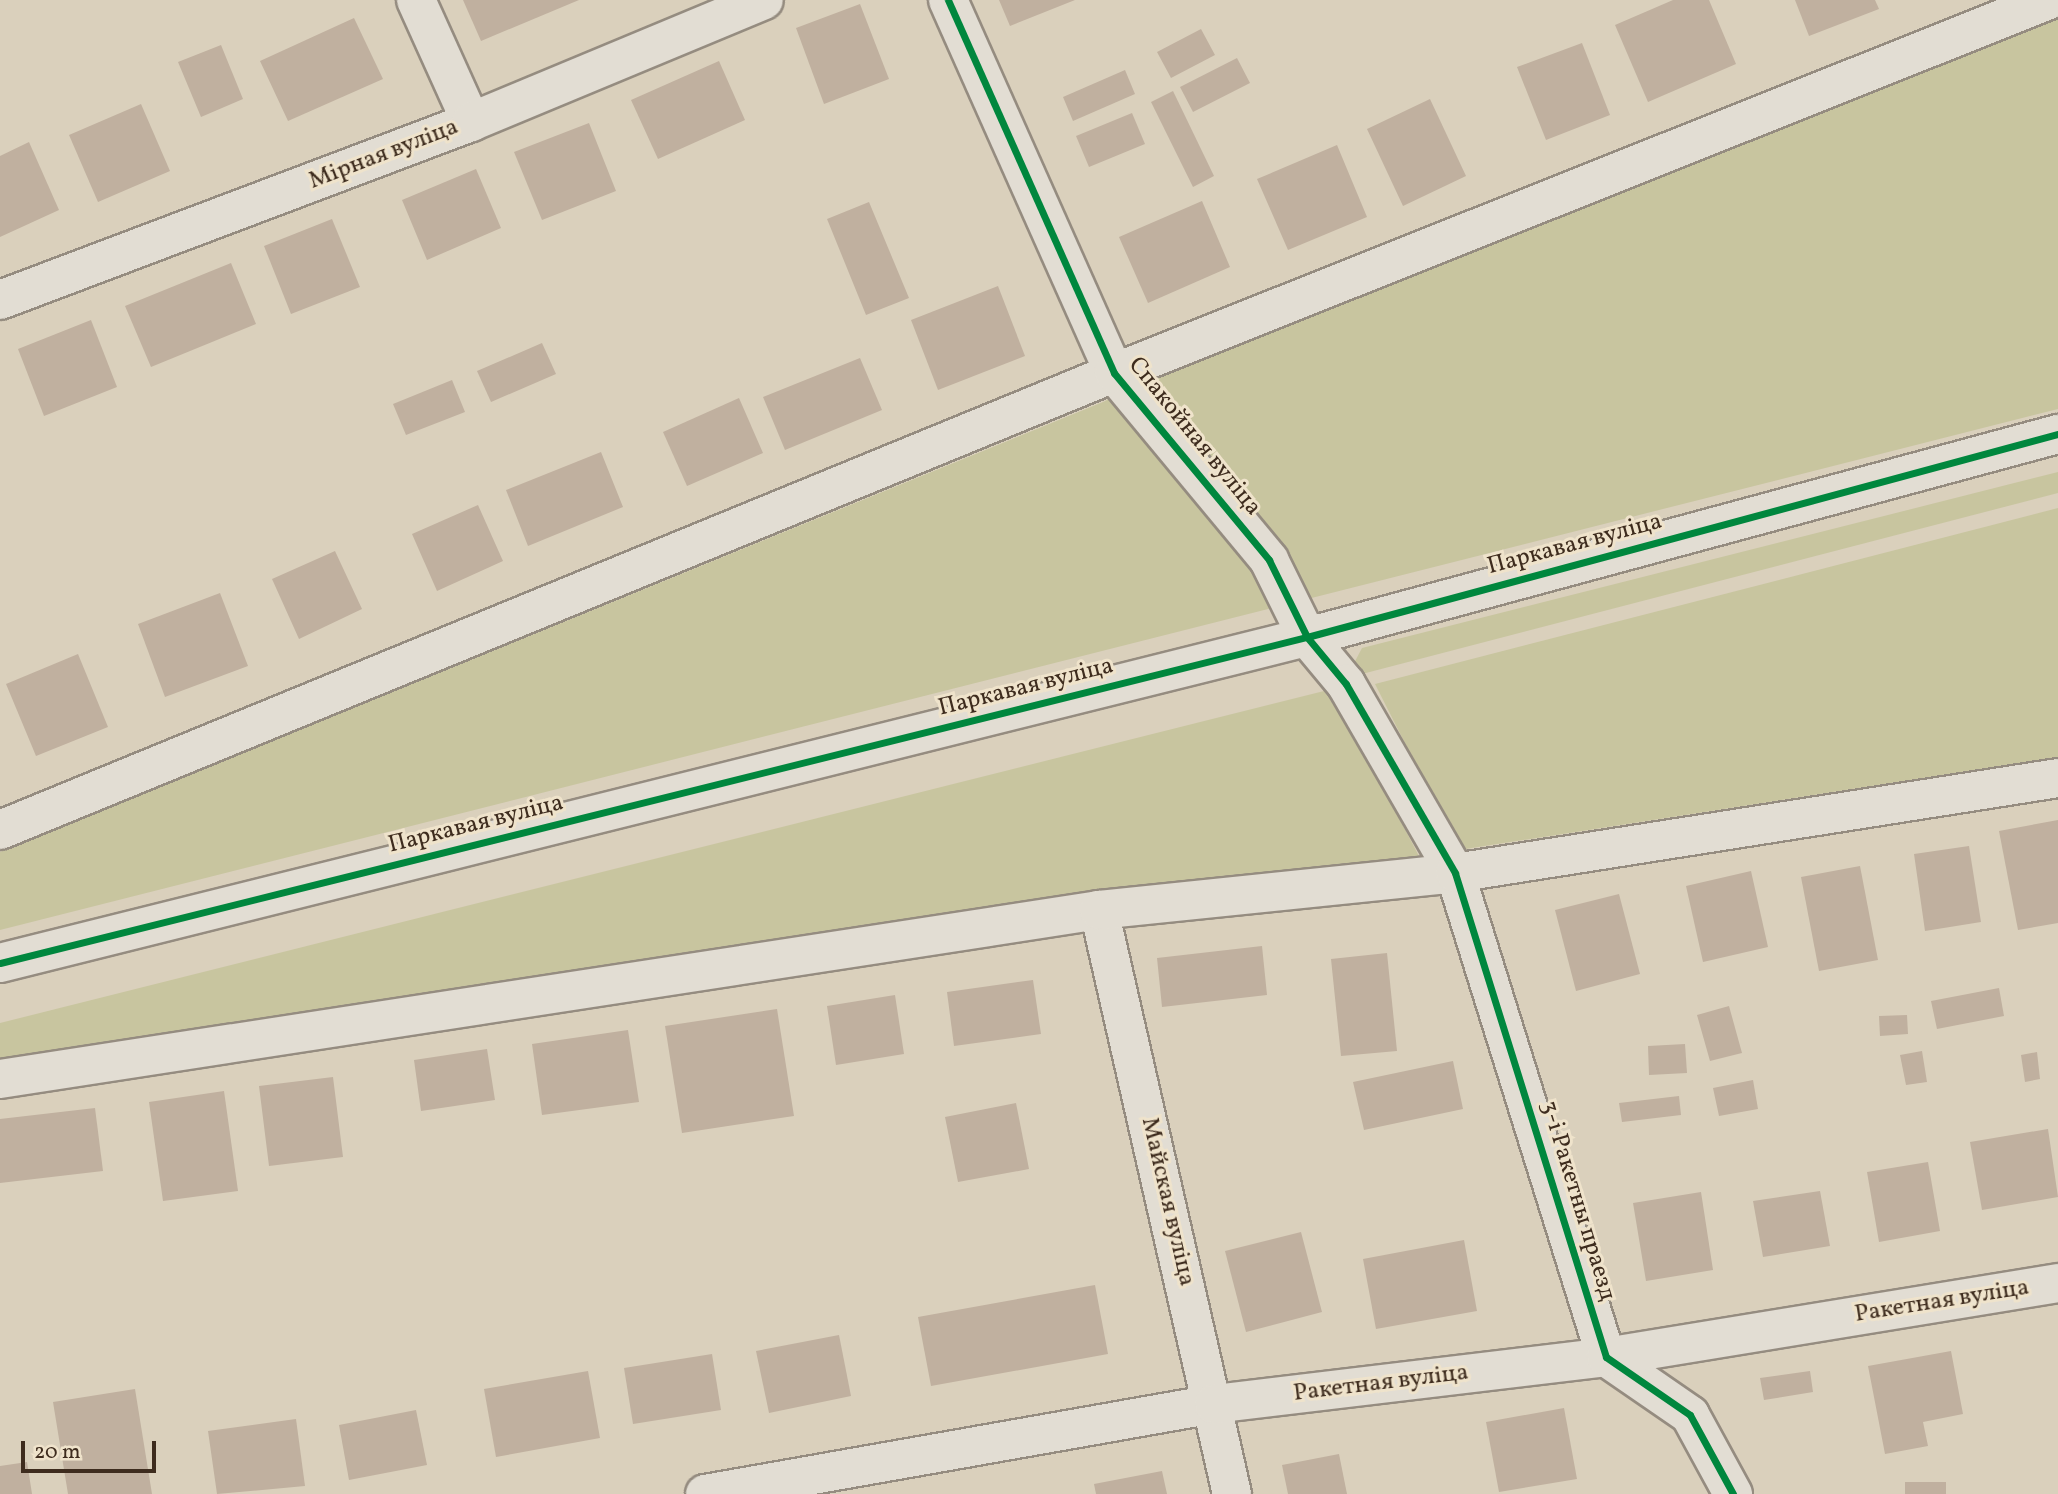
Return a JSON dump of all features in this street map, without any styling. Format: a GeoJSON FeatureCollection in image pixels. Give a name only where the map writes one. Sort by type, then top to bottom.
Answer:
{"type":"FeatureCollection","features":[{"type":"Feature","properties":{"kind":"street"},"geometry":{"type":"LineString","coordinates":[[416,0],[471,122]]}},
{"type":"Feature","properties":{"kind":"street","name":"Мірная вуліца"},"geometry":{"type":"LineString","coordinates":[[0,300],[471,122],[764,0]]}},
{"type":"Feature","properties":{"kind":"street","name":"Спакойная вуліца"},"geometry":{"type":"LineString","coordinates":[[948,0],[1114,373],[1269,560],[1307,637],[1346,684],[1455,873]]}},
{"type":"Feature","properties":{"kind":"street"},"geometry":{"type":"LineString","coordinates":[[0,830],[1114,373],[2049,0]]}},
{"type":"Feature","properties":{"kind":"street","name":"Паркавая вуліца"},"geometry":{"type":"LineString","coordinates":[[0,963],[1307,637],[2058,434]]}},
{"type":"Feature","properties":{"kind":"street"},"geometry":{"type":"LineString","coordinates":[[0,1079],[1099,910],[1455,873],[2058,778]]}},
{"type":"Feature","properties":{"kind":"street","name":"3-і Ракетны праезд"},"geometry":{"type":"LineString","coordinates":[[1455,873],[1606,1357]]}},
{"type":"Feature","properties":{"kind":"street","name":"Майская вуліца"},"geometry":{"type":"LineString","coordinates":[[1099,910],[1214,1404],[1232,1494]]}},
{"type":"Feature","properties":{"kind":"street","name":"Ракетная вуліца"},"geometry":{"type":"LineString","coordinates":[[705,1494],[1214,1404],[1606,1357],[2058,1283]]}},
{"type":"Feature","properties":{"kind":"street"},"geometry":{"type":"LineString","coordinates":[[1606,1357],[1690,1415],[1733,1494]]}},
{"type":"Feature","properties":{"kind":"shaded area"},"geometry":{"type":"Polygon","coordinates":[[[2058,19],[2058,409],[0,930],[0,852],[1103,402],[1213,349],[2058,19]]]}},
{"type":"Feature","properties":{"kind":"shaded area"},"geometry":{"type":"Polygon","coordinates":[[[2058,472],[2058,493],[1362,674],[1352,667],[1362,648],[2058,472]]]}},
{"type":"Feature","properties":{"kind":"shaded area"},"geometry":{"type":"Polygon","coordinates":[[[2058,508],[2058,757],[1459,850],[1375,684],[2058,508]]]}},
{"type":"Feature","properties":{"kind":"shaded area"},"geometry":{"type":"Polygon","coordinates":[[[1332,689],[1422,862],[0,1063],[0,1023],[1332,689]]]}},
{"type":"Feature","properties":{"kind":"building"},"geometry":{"type":"Polygon","coordinates":[[[463,0],[579,0],[481,41],[463,0]]]}},
{"type":"Feature","properties":{"kind":"building"},"geometry":{"type":"Polygon","coordinates":[[[999,0],[1075,0],[1010,26],[999,0]]]}},
{"type":"Feature","properties":{"kind":"building"},"geometry":{"type":"Polygon","coordinates":[[[1673,0],[1709,0],[1736,64],[1648,102],[1615,25],[1673,0]]]}},
{"type":"Feature","properties":{"kind":"building"},"geometry":{"type":"Polygon","coordinates":[[[1795,0],[1875,0],[1879,9],[1809,36],[1795,0]]]}},
{"type":"Feature","properties":{"kind":"building"},"geometry":{"type":"Polygon","coordinates":[[[860,4],[889,79],[824,104],[796,28],[860,4]]]}},
{"type":"Feature","properties":{"kind":"building"},"geometry":{"type":"Polygon","coordinates":[[[354,18],[383,79],[288,121],[260,61],[354,18]]]}},
{"type":"Feature","properties":{"kind":"building"},"geometry":{"type":"Polygon","coordinates":[[[1201,29],[1215,55],[1171,78],[1157,52],[1201,29]]]}},
{"type":"Feature","properties":{"kind":"building"},"geometry":{"type":"Polygon","coordinates":[[[1582,43],[1610,115],[1546,140],[1517,67],[1582,43]]]}},
{"type":"Feature","properties":{"kind":"building"},"geometry":{"type":"Polygon","coordinates":[[[221,45],[243,99],[201,117],[178,62],[221,45]]]}},
{"type":"Feature","properties":{"kind":"building"},"geometry":{"type":"Polygon","coordinates":[[[1237,58],[1250,83],[1193,112],[1180,87],[1237,58]]]}},
{"type":"Feature","properties":{"kind":"building"},"geometry":{"type":"Polygon","coordinates":[[[719,61],[745,120],[658,159],[631,100],[719,61]]]}},
{"type":"Feature","properties":{"kind":"building"},"geometry":{"type":"Polygon","coordinates":[[[1125,70],[1135,94],[1073,121],[1063,97],[1125,70]]]}},
{"type":"Feature","properties":{"kind":"building"},"geometry":{"type":"Polygon","coordinates":[[[1173,91],[1214,176],[1193,187],[1151,102],[1173,91]]]}},
{"type":"Feature","properties":{"kind":"building"},"geometry":{"type":"Polygon","coordinates":[[[1430,99],[1466,176],[1403,206],[1367,129],[1430,99]]]}},
{"type":"Feature","properties":{"kind":"building"},"geometry":{"type":"Polygon","coordinates":[[[141,104],[170,171],[98,202],[69,135],[141,104]]]}},
{"type":"Feature","properties":{"kind":"building"},"geometry":{"type":"Polygon","coordinates":[[[1132,113],[1145,144],[1089,167],[1076,136],[1132,113]]]}},
{"type":"Feature","properties":{"kind":"building"},"geometry":{"type":"Polygon","coordinates":[[[589,123],[616,191],[542,220],[514,152],[589,123]]]}},
{"type":"Feature","properties":{"kind":"building"},"geometry":{"type":"Polygon","coordinates":[[[29,142],[59,210],[0,237],[0,156],[29,142]]]}},
{"type":"Feature","properties":{"kind":"building"},"geometry":{"type":"Polygon","coordinates":[[[1337,145],[1367,217],[1288,250],[1257,179],[1337,145]]]}},
{"type":"Feature","properties":{"kind":"building"},"geometry":{"type":"Polygon","coordinates":[[[476,169],[501,228],[427,260],[402,200],[476,169]]]}},
{"type":"Feature","properties":{"kind":"building"},"geometry":{"type":"Polygon","coordinates":[[[1202,201],[1230,267],[1148,303],[1119,237],[1202,201]]]}},
{"type":"Feature","properties":{"kind":"building"},"geometry":{"type":"Polygon","coordinates":[[[869,202],[909,298],[866,315],[827,219],[869,202]]]}},
{"type":"Feature","properties":{"kind":"building"},"geometry":{"type":"Polygon","coordinates":[[[332,219],[360,287],[291,314],[264,246],[332,219]]]}},
{"type":"Feature","properties":{"kind":"building"},"geometry":{"type":"Polygon","coordinates":[[[231,263],[256,324],[151,367],[125,306],[231,263]]]}},
{"type":"Feature","properties":{"kind":"building"},"geometry":{"type":"Polygon","coordinates":[[[998,286],[1025,356],[938,390],[911,320],[998,286]]]}},
{"type":"Feature","properties":{"kind":"building"},"geometry":{"type":"Polygon","coordinates":[[[91,320],[117,387],[44,416],[18,349],[91,320]]]}},
{"type":"Feature","properties":{"kind":"building"},"geometry":{"type":"Polygon","coordinates":[[[542,343],[556,374],[491,402],[477,371],[542,343]]]}},
{"type":"Feature","properties":{"kind":"building"},"geometry":{"type":"Polygon","coordinates":[[[860,358],[882,410],[785,450],[763,397],[860,358]]]}},
{"type":"Feature","properties":{"kind":"building"},"geometry":{"type":"Polygon","coordinates":[[[452,380],[465,412],[406,435],[393,404],[452,380]]]}},
{"type":"Feature","properties":{"kind":"building"},"geometry":{"type":"Polygon","coordinates":[[[739,398],[763,453],[687,486],[663,432],[739,398]]]}},
{"type":"Feature","properties":{"kind":"building"},"geometry":{"type":"Polygon","coordinates":[[[601,452],[623,507],[528,546],[506,490],[601,452]]]}},
{"type":"Feature","properties":{"kind":"building"},"geometry":{"type":"Polygon","coordinates":[[[478,505],[503,561],[437,591],[412,534],[478,505]]]}},
{"type":"Feature","properties":{"kind":"building"},"geometry":{"type":"Polygon","coordinates":[[[335,551],[362,609],[299,639],[272,579],[335,551]]]}},
{"type":"Feature","properties":{"kind":"building"},"geometry":{"type":"Polygon","coordinates":[[[220,593],[248,666],[165,697],[138,624],[220,593]]]}},
{"type":"Feature","properties":{"kind":"building"},"geometry":{"type":"Polygon","coordinates":[[[78,654],[108,727],[36,756],[6,684],[78,654]]]}},
{"type":"Feature","properties":{"kind":"building"},"geometry":{"type":"Polygon","coordinates":[[[2058,820],[2058,923],[2018,930],[1999,831],[2058,820]]]}},
{"type":"Feature","properties":{"kind":"building"},"geometry":{"type":"Polygon","coordinates":[[[1969,846],[1981,922],[1925,931],[1914,854],[1969,846]]]}},
{"type":"Feature","properties":{"kind":"building"},"geometry":{"type":"Polygon","coordinates":[[[1860,866],[1878,960],[1819,971],[1801,877],[1860,866]]]}},
{"type":"Feature","properties":{"kind":"building"},"geometry":{"type":"Polygon","coordinates":[[[1751,871],[1768,947],[1703,962],[1686,886],[1751,871]]]}},
{"type":"Feature","properties":{"kind":"building"},"geometry":{"type":"Polygon","coordinates":[[[1619,894],[1640,974],[1576,991],[1555,910],[1619,894]]]}},
{"type":"Feature","properties":{"kind":"building"},"geometry":{"type":"Polygon","coordinates":[[[1262,946],[1267,995],[1162,1007],[1157,958],[1262,946]]]}},
{"type":"Feature","properties":{"kind":"building"},"geometry":{"type":"Polygon","coordinates":[[[1387,953],[1397,1051],[1341,1056],[1331,959],[1387,953]]]}},
{"type":"Feature","properties":{"kind":"building"},"geometry":{"type":"Polygon","coordinates":[[[1033,980],[1041,1034],[954,1046],[947,992],[1033,980]]]}},
{"type":"Feature","properties":{"kind":"building"},"geometry":{"type":"Polygon","coordinates":[[[1999,988],[2004,1016],[1937,1029],[1931,1001],[1999,988]]]}},
{"type":"Feature","properties":{"kind":"building"},"geometry":{"type":"Polygon","coordinates":[[[895,995],[904,1054],[836,1065],[827,1006],[895,995]]]}},
{"type":"Feature","properties":{"kind":"building"},"geometry":{"type":"Polygon","coordinates":[[[1729,1006],[1742,1053],[1710,1061],[1697,1015],[1729,1006]]]}},
{"type":"Feature","properties":{"kind":"building"},"geometry":{"type":"Polygon","coordinates":[[[777,1009],[794,1116],[682,1133],[665,1026],[777,1009]]]}},
{"type":"Feature","properties":{"kind":"building"},"geometry":{"type":"Polygon","coordinates":[[[1907,1015],[1908,1034],[1880,1036],[1879,1016],[1907,1015]]]}},
{"type":"Feature","properties":{"kind":"building"},"geometry":{"type":"Polygon","coordinates":[[[628,1030],[639,1102],[542,1115],[532,1044],[628,1030]]]}},
{"type":"Feature","properties":{"kind":"building"},"geometry":{"type":"Polygon","coordinates":[[[1685,1044],[1687,1073],[1649,1075],[1648,1046],[1685,1044]]]}},
{"type":"Feature","properties":{"kind":"building"},"geometry":{"type":"Polygon","coordinates":[[[487,1049],[495,1100],[421,1111],[414,1060],[487,1049]]]}},
{"type":"Feature","properties":{"kind":"building"},"geometry":{"type":"Polygon","coordinates":[[[1922,1051],[1927,1082],[1906,1085],[1900,1055],[1922,1051]]]}},
{"type":"Feature","properties":{"kind":"building"},"geometry":{"type":"Polygon","coordinates":[[[2037,1052],[2040,1079],[2025,1082],[2021,1055],[2037,1052]]]}},
{"type":"Feature","properties":{"kind":"building"},"geometry":{"type":"Polygon","coordinates":[[[1453,1061],[1463,1109],[1364,1130],[1353,1082],[1453,1061]]]}},
{"type":"Feature","properties":{"kind":"building"},"geometry":{"type":"Polygon","coordinates":[[[333,1077],[343,1157],[269,1166],[259,1086],[333,1077]]]}},
{"type":"Feature","properties":{"kind":"building"},"geometry":{"type":"Polygon","coordinates":[[[1753,1080],[1758,1109],[1719,1116],[1713,1088],[1753,1080]]]}},
{"type":"Feature","properties":{"kind":"building"},"geometry":{"type":"Polygon","coordinates":[[[224,1091],[238,1191],[163,1201],[149,1102],[224,1091]]]}},
{"type":"Feature","properties":{"kind":"building"},"geometry":{"type":"Polygon","coordinates":[[[1679,1096],[1681,1115],[1622,1122],[1619,1103],[1679,1096]]]}},
{"type":"Feature","properties":{"kind":"building"},"geometry":{"type":"Polygon","coordinates":[[[1016,1103],[1029,1169],[958,1182],[945,1117],[1016,1103]]]}},
{"type":"Feature","properties":{"kind":"building"},"geometry":{"type":"Polygon","coordinates":[[[95,1108],[103,1171],[0,1183],[0,1119],[95,1108]]]}},
{"type":"Feature","properties":{"kind":"building"},"geometry":{"type":"Polygon","coordinates":[[[2048,1129],[2058,1197],[1982,1210],[1970,1142],[2048,1129]]]}},
{"type":"Feature","properties":{"kind":"building"},"geometry":{"type":"Polygon","coordinates":[[[1928,1162],[1940,1231],[1879,1242],[1867,1172],[1928,1162]]]}},
{"type":"Feature","properties":{"kind":"building"},"geometry":{"type":"Polygon","coordinates":[[[1820,1191],[1830,1246],[1763,1257],[1753,1201],[1820,1191]]]}},
{"type":"Feature","properties":{"kind":"building"},"geometry":{"type":"Polygon","coordinates":[[[1701,1192],[1713,1270],[1646,1281],[1633,1203],[1701,1192]]]}},
{"type":"Feature","properties":{"kind":"building"},"geometry":{"type":"Polygon","coordinates":[[[1301,1232],[1322,1312],[1246,1332],[1225,1251],[1301,1232]]]}},
{"type":"Feature","properties":{"kind":"building"},"geometry":{"type":"Polygon","coordinates":[[[1464,1240],[1477,1311],[1376,1329],[1363,1259],[1464,1240]]]}},
{"type":"Feature","properties":{"kind":"building"},"geometry":{"type":"Polygon","coordinates":[[[1095,1285],[1108,1354],[931,1386],[918,1317],[1095,1285]]]}},
{"type":"Feature","properties":{"kind":"building"},"geometry":{"type":"Polygon","coordinates":[[[839,1335],[851,1396],[769,1413],[756,1351],[839,1335]]]}},
{"type":"Feature","properties":{"kind":"building"},"geometry":{"type":"Polygon","coordinates":[[[1951,1351],[1963,1414],[1923,1422],[1928,1446],[1885,1454],[1868,1366],[1951,1351]]]}},
{"type":"Feature","properties":{"kind":"building"},"geometry":{"type":"Polygon","coordinates":[[[712,1354],[721,1410],[633,1424],[624,1368],[712,1354]]]}},
{"type":"Feature","properties":{"kind":"building"},"geometry":{"type":"Polygon","coordinates":[[[588,1371],[600,1438],[496,1457],[484,1389],[588,1371]]]}},
{"type":"Feature","properties":{"kind":"building"},"geometry":{"type":"Polygon","coordinates":[[[1810,1371],[1813,1392],[1764,1400],[1760,1378],[1810,1371]]]}},
{"type":"Feature","properties":{"kind":"building"},"geometry":{"type":"Polygon","coordinates":[[[135,1389],[152,1494],[68,1494],[53,1402],[135,1389]]]}},
{"type":"Feature","properties":{"kind":"building"},"geometry":{"type":"Polygon","coordinates":[[[1564,1408],[1577,1479],[1499,1492],[1486,1422],[1564,1408]]]}},
{"type":"Feature","properties":{"kind":"building"},"geometry":{"type":"Polygon","coordinates":[[[416,1410],[427,1465],[349,1480],[339,1425],[416,1410]]]}},
{"type":"Feature","properties":{"kind":"building"},"geometry":{"type":"Polygon","coordinates":[[[296,1419],[305,1486],[217,1494],[208,1431],[296,1419]]]}},
{"type":"Feature","properties":{"kind":"building"},"geometry":{"type":"Polygon","coordinates":[[[1339,1454],[1347,1494],[1288,1494],[1282,1465],[1339,1454]]]}},
{"type":"Feature","properties":{"kind":"building"},"geometry":{"type":"Polygon","coordinates":[[[27,1462],[32,1494],[0,1494],[0,1466],[27,1462]]]}},
{"type":"Feature","properties":{"kind":"building"},"geometry":{"type":"Polygon","coordinates":[[[1162,1471],[1167,1494],[1096,1494],[1094,1484],[1162,1471]]]}},
{"type":"Feature","properties":{"kind":"building"},"geometry":{"type":"Polygon","coordinates":[[[1905,1482],[1946,1482],[1946,1494],[1905,1494],[1905,1482]]]}},
{"type":"Feature","properties":{"kind":"cycle path"},"geometry":{"type":"LineString","coordinates":[[948,0],[1114,373],[1269,560],[1307,637],[1346,684],[1455,873],[1606,1357],[1690,1415],[1733,1494]]}},
{"type":"Feature","properties":{"kind":"cycle path"},"geometry":{"type":"LineString","coordinates":[[0,963],[1307,637],[2058,434]]}}]}
